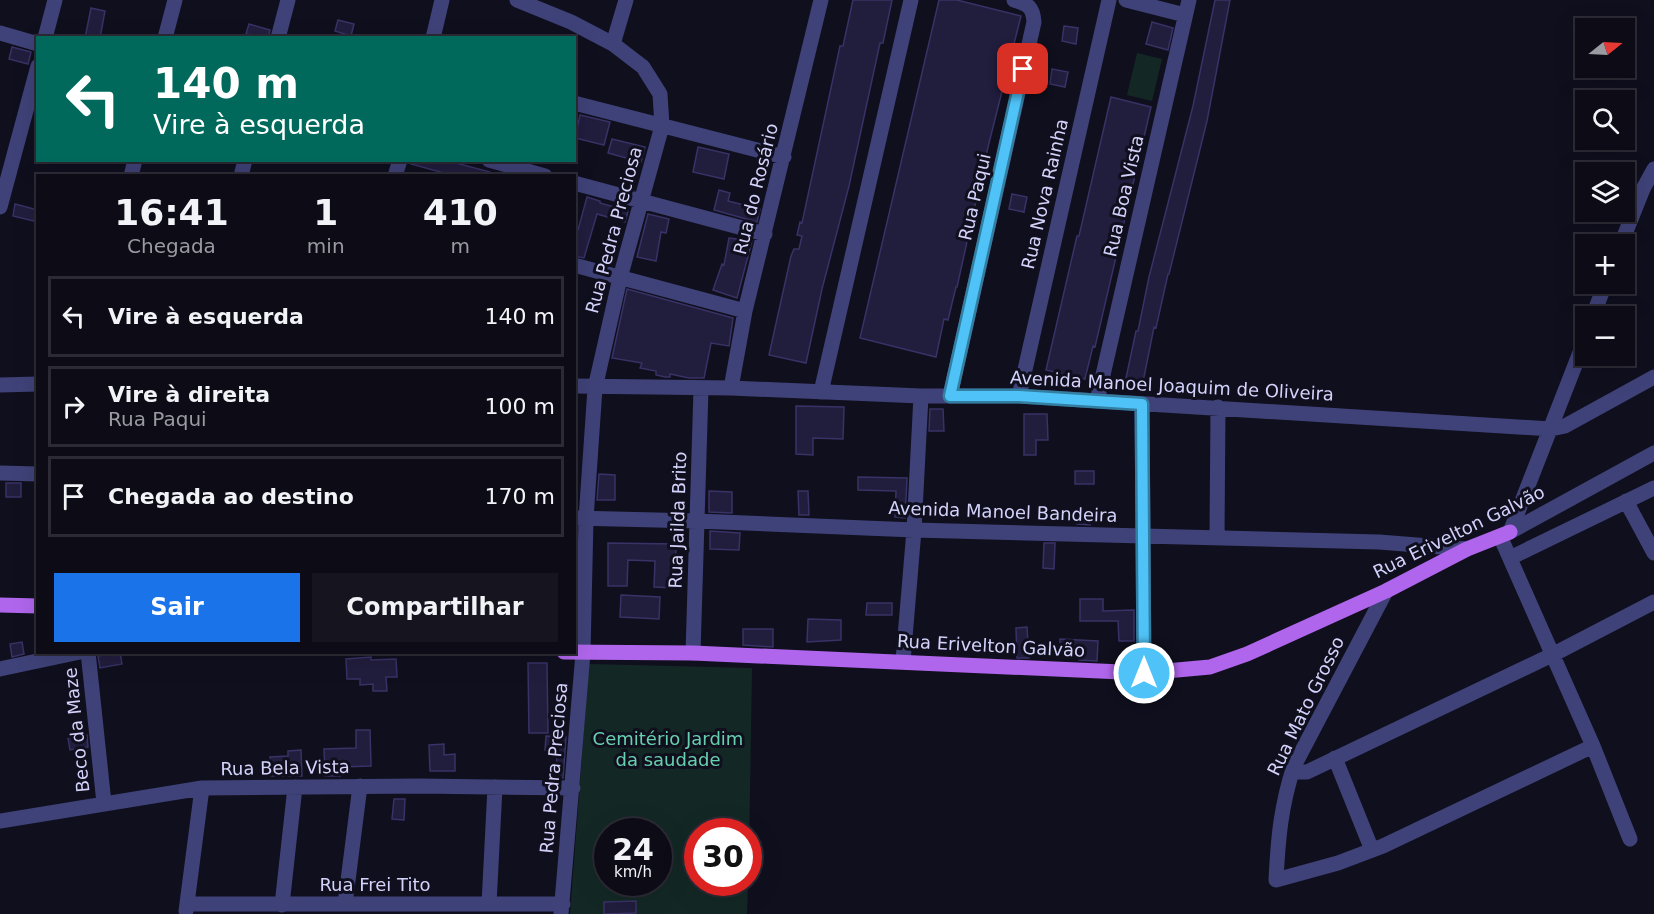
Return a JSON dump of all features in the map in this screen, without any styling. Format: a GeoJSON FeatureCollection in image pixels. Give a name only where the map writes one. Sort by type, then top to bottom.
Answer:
{"type":"FeatureCollection","features":[{"type":"Feature","properties":{"kind":"main road","name":"Rua Erivelton Galvão"},"geometry":{"type":"LineString","coordinates":[[576,653],[693,653],[1144,673],[1210,667],[1247,654],[1386,591],[1467,549],[1505,534]]}},
{"type":"Feature","properties":{"kind":"main road"},"geometry":{"type":"LineString","coordinates":[[0,604],[36,606]]}},
{"type":"Feature","properties":{"kind":"street"},"geometry":{"type":"LineString","coordinates":[[46,36],[55,0]]}},
{"type":"Feature","properties":{"kind":"street"},"geometry":{"type":"LineString","coordinates":[[166,36],[176,0]]}},
{"type":"Feature","properties":{"kind":"street"},"geometry":{"type":"LineString","coordinates":[[279,36],[288,0]]}},
{"type":"Feature","properties":{"kind":"street"},"geometry":{"type":"LineString","coordinates":[[433,36],[442,0]]}},
{"type":"Feature","properties":{"kind":"street"},"geometry":{"type":"LineString","coordinates":[[517,0],[571,22],[613,44],[626,0]]}},
{"type":"Feature","properties":{"kind":"street","name":"Rua do Rosário"},"geometry":{"type":"LineString","coordinates":[[731,388],[746,311],[821,0]]}},
{"type":"Feature","properties":{"kind":"street"},"geometry":{"type":"LineString","coordinates":[[821,392],[911,0]]}},
{"type":"Feature","properties":{"kind":"street","name":"Rua Paqui"},"geometry":{"type":"LineString","coordinates":[[950,396],[1034,22],[1031,7],[1027,3],[1014,0]]}},
{"type":"Feature","properties":{"kind":"street","name":"Rua Nova Rainha"},"geometry":{"type":"LineString","coordinates":[[1019,396],[1109,0]]}},
{"type":"Feature","properties":{"kind":"street"},"geometry":{"type":"LineString","coordinates":[[1126,0],[1185,15]]}},
{"type":"Feature","properties":{"kind":"street","name":"Rua Boa Vista"},"geometry":{"type":"LineString","coordinates":[[1097,401],[1189,0]]}},
{"type":"Feature","properties":{"kind":"street"},"geometry":{"type":"LineString","coordinates":[[0,33],[36,43]]}},
{"type":"Feature","properties":{"kind":"street","name":"Rua Pedra Preciosa"},"geometry":{"type":"LineString","coordinates":[[562,909],[583,653],[580,519],[595,388],[620,278],[662,126],[660,94],[643,67],[613,44]]}},
{"type":"Feature","properties":{"kind":"street"},"geometry":{"type":"LineString","coordinates":[[0,207],[36,73]]}},
{"type":"Feature","properties":{"kind":"street"},"geometry":{"type":"LineString","coordinates":[[576,104],[784,157]]}},
{"type":"Feature","properties":{"kind":"street"},"geometry":{"type":"LineString","coordinates":[[496,162],[538,174]]}},
{"type":"Feature","properties":{"kind":"street"},"geometry":{"type":"LineString","coordinates":[[1625,234],[1643,189],[1654,169]]}},
{"type":"Feature","properties":{"kind":"street"},"geometry":{"type":"LineString","coordinates":[[576,184],[765,234]]}},
{"type":"Feature","properties":{"kind":"street"},"geometry":{"type":"LineString","coordinates":[[576,266],[746,311]]}},
{"type":"Feature","properties":{"kind":"street"},"geometry":{"type":"LineString","coordinates":[[1575,366],[1551,429],[1505,534],[1510,558],[1593,746],[1630,839]]}},
{"type":"Feature","properties":{"kind":"street"},"geometry":{"type":"LineString","coordinates":[[1551,429],[1565,426],[1654,377]]}},
{"type":"Feature","properties":{"kind":"street"},"geometry":{"type":"LineString","coordinates":[[0,386],[36,384]]}},
{"type":"Feature","properties":{"kind":"street","name":"Avenida Manoel Joaquim de Oliveira"},"geometry":{"type":"LineString","coordinates":[[576,386],[731,388],[921,396],[1019,396],[1551,429]]}},
{"type":"Feature","properties":{"kind":"street","name":"Rua Jailda Brito"},"geometry":{"type":"LineString","coordinates":[[693,653],[701,389]]}},
{"type":"Feature","properties":{"kind":"street"},"geometry":{"type":"LineString","coordinates":[[903,661],[914,530],[921,396]]}},
{"type":"Feature","properties":{"kind":"street"},"geometry":{"type":"LineString","coordinates":[[1142,404],[1144,673]]}},
{"type":"Feature","properties":{"kind":"street"},"geometry":{"type":"LineString","coordinates":[[1217,538],[1218,407]]}},
{"type":"Feature","properties":{"kind":"street","name":"Rua Erivelton Galvão"},"geometry":{"type":"LineString","coordinates":[[1505,534],[1654,453]]}},
{"type":"Feature","properties":{"kind":"street"},"geometry":{"type":"LineString","coordinates":[[0,473],[36,474]]}},
{"type":"Feature","properties":{"kind":"street"},"geometry":{"type":"LineString","coordinates":[[1510,558],[1654,488]]}},
{"type":"Feature","properties":{"kind":"street"},"geometry":{"type":"LineString","coordinates":[[1626,501],[1654,553]]}},
{"type":"Feature","properties":{"kind":"street","name":"Avenida Manoel Bandeira"},"geometry":{"type":"LineString","coordinates":[[580,519],[697,520],[914,530],[1379,542],[1467,549]]}},
{"type":"Feature","properties":{"kind":"street","name":"Rua Mato Grosso"},"geometry":{"type":"LineString","coordinates":[[1372,850],[1338,863],[1276,880],[1279,824],[1292,772],[1386,591]]}},
{"type":"Feature","properties":{"kind":"street"},"geometry":{"type":"LineString","coordinates":[[1292,772],[1307,772],[1552,655],[1654,602]]}},
{"type":"Feature","properties":{"kind":"street"},"geometry":{"type":"LineString","coordinates":[[0,669],[71,654]]}},
{"type":"Feature","properties":{"kind":"street","name":"Beco da Maze"},"geometry":{"type":"LineString","coordinates":[[88,654],[104,803]]}},
{"type":"Feature","properties":{"kind":"street"},"geometry":{"type":"LineString","coordinates":[[1335,758],[1372,850],[1593,746]]}},
{"type":"Feature","properties":{"kind":"street"},"geometry":{"type":"LineString","coordinates":[[345,904],[360,786]]}},
{"type":"Feature","properties":{"kind":"street","name":"Rua Bela Vista"},"geometry":{"type":"LineString","coordinates":[[0,821],[202,788],[360,786],[573,788]]}},
{"type":"Feature","properties":{"kind":"street"},"geometry":{"type":"LineString","coordinates":[[282,905],[295,787]]}},
{"type":"Feature","properties":{"kind":"street"},"geometry":{"type":"LineString","coordinates":[[489,904],[495,787]]}},
{"type":"Feature","properties":{"kind":"street"},"geometry":{"type":"LineString","coordinates":[[186,909],[202,788]]}},
{"type":"Feature","properties":{"kind":"street","name":"Rua Frei Tito"},"geometry":{"type":"LineString","coordinates":[[186,909],[282,905],[489,904],[562,909]]}},
{"type":"Feature","properties":{"kind":"green space"},"geometry":{"type":"Polygon","coordinates":[[[1137,53],[1162,59],[1152,101],[1127,95],[1137,53]]]}},
{"type":"Feature","properties":{"kind":"green space","name":"Cemitério Jardim da saudade"},"geometry":{"type":"Polygon","coordinates":[[[589,664],[752,668],[750,818],[684,818],[684,896],[748,896],[747,914],[570,914],[589,664]]]}},
{"type":"Feature","properties":{"kind":"building"},"geometry":{"type":"Polygon","coordinates":[[[853,0],[892,0],[806,363],[769,355],[791,256],[794,249],[799,249],[802,236],[797,235],[800,222],[802,223],[840,46],[843,46],[853,0]]]}},
{"type":"Feature","properties":{"kind":"building"},"geometry":{"type":"Polygon","coordinates":[[[939,0],[957,0],[1021,16],[988,147],[957,287],[948,320],[944,319],[936,357],[860,338],[939,0]]]}},
{"type":"Feature","properties":{"kind":"building"},"geometry":{"type":"Polygon","coordinates":[[[1215,0],[1230,0],[1207,121],[1156,328],[1154,327],[1143,382],[1126,378],[1149,277],[1193,106],[1215,0]]]}},
{"type":"Feature","properties":{"kind":"building"},"geometry":{"type":"Polygon","coordinates":[[[91,8],[105,11],[100,36],[85,36],[91,8]]]}},
{"type":"Feature","properties":{"kind":"building"},"geometry":{"type":"Polygon","coordinates":[[[338,20],[354,24],[351,36],[335,31],[338,20]]]}},
{"type":"Feature","properties":{"kind":"building"},"geometry":{"type":"Polygon","coordinates":[[[1152,22],[1173,28],[1168,50],[1146,44],[1152,22]]]}},
{"type":"Feature","properties":{"kind":"building"},"geometry":{"type":"Polygon","coordinates":[[[249,24],[270,30],[268,36],[246,34],[249,24]]]}},
{"type":"Feature","properties":{"kind":"building"},"geometry":{"type":"Polygon","coordinates":[[[1064,26],[1078,28],[1076,44],[1062,41],[1064,26]]]}},
{"type":"Feature","properties":{"kind":"building"},"geometry":{"type":"Polygon","coordinates":[[[12,47],[31,52],[28,64],[9,59],[12,47]]]}},
{"type":"Feature","properties":{"kind":"building"},"geometry":{"type":"Polygon","coordinates":[[[1052,69],[1068,72],[1065,87],[1050,84],[1052,69]]]}},
{"type":"Feature","properties":{"kind":"building"},"geometry":{"type":"Polygon","coordinates":[[[1111,97],[1151,107],[1095,347],[1093,346],[1085,379],[1046,370],[1111,97]]]}},
{"type":"Feature","properties":{"kind":"building"},"geometry":{"type":"Polygon","coordinates":[[[580,115],[610,122],[604,145],[576,138],[580,115]]]}},
{"type":"Feature","properties":{"kind":"building"},"geometry":{"type":"Polygon","coordinates":[[[612,139],[645,147],[641,162],[608,153],[612,139]]]}},
{"type":"Feature","properties":{"kind":"building"},"geometry":{"type":"Polygon","coordinates":[[[698,147],[729,154],[724,179],[693,172],[698,147]]]}},
{"type":"Feature","properties":{"kind":"building"},"geometry":{"type":"Polygon","coordinates":[[[412,162],[452,162],[490,172],[490,174],[444,174],[411,164],[412,162]]]}},
{"type":"Feature","properties":{"kind":"building"},"geometry":{"type":"Polygon","coordinates":[[[719,190],[730,193],[728,201],[760,209],[757,222],[714,210],[719,190]]]}},
{"type":"Feature","properties":{"kind":"building"},"geometry":{"type":"Polygon","coordinates":[[[1012,194],[1027,197],[1024,212],[1009,209],[1012,194]]]}},
{"type":"Feature","properties":{"kind":"building"},"geometry":{"type":"Polygon","coordinates":[[[587,197],[628,211],[625,222],[597,214],[584,258],[576,256],[576,229],[578,230],[587,197]]]}},
{"type":"Feature","properties":{"kind":"building"},"geometry":{"type":"Polygon","coordinates":[[[15,204],[36,209],[36,222],[13,216],[15,204]]]}},
{"type":"Feature","properties":{"kind":"building"},"geometry":{"type":"Polygon","coordinates":[[[648,214],[669,219],[666,233],[661,232],[656,261],[637,257],[648,214]]]}},
{"type":"Feature","properties":{"kind":"building"},"geometry":{"type":"Polygon","coordinates":[[[729,238],[752,241],[737,298],[713,290],[722,264],[724,265],[729,238]]]}},
{"type":"Feature","properties":{"kind":"building"},"geometry":{"type":"Polygon","coordinates":[[[627,289],[733,318],[729,346],[711,343],[704,378],[670,374],[670,377],[665,377],[656,375],[656,371],[640,368],[642,363],[612,358],[627,289]]]}},
{"type":"Feature","properties":{"kind":"building"},"geometry":{"type":"Polygon","coordinates":[[[796,406],[844,407],[843,439],[813,438],[813,455],[796,454],[796,406]]]}},
{"type":"Feature","properties":{"kind":"building"},"geometry":{"type":"Polygon","coordinates":[[[930,409],[943,409],[944,431],[929,431],[930,409]]]}},
{"type":"Feature","properties":{"kind":"building"},"geometry":{"type":"Polygon","coordinates":[[[1024,414],[1047,414],[1048,440],[1036,440],[1036,455],[1024,455],[1024,414]]]}},
{"type":"Feature","properties":{"kind":"building"},"geometry":{"type":"Polygon","coordinates":[[[1075,471],[1094,471],[1094,484],[1075,484],[1075,471]]]}},
{"type":"Feature","properties":{"kind":"building"},"geometry":{"type":"Polygon","coordinates":[[[599,474],[615,475],[615,500],[597,500],[599,474]]]}},
{"type":"Feature","properties":{"kind":"building"},"geometry":{"type":"Polygon","coordinates":[[[858,477],[907,478],[905,518],[895,517],[896,491],[858,490],[858,477]]]}},
{"type":"Feature","properties":{"kind":"building"},"geometry":{"type":"Polygon","coordinates":[[[6,483],[21,483],[21,497],[6,497],[6,483]]]}},
{"type":"Feature","properties":{"kind":"building"},"geometry":{"type":"Polygon","coordinates":[[[709,491],[732,492],[732,513],[709,512],[709,491]]]}},
{"type":"Feature","properties":{"kind":"building"},"geometry":{"type":"Polygon","coordinates":[[[798,491],[808,491],[809,515],[799,515],[798,491]]]}},
{"type":"Feature","properties":{"kind":"building"},"geometry":{"type":"Polygon","coordinates":[[[1077,511],[1090,511],[1090,525],[1077,524],[1077,511]]]}},
{"type":"Feature","properties":{"kind":"building"},"geometry":{"type":"Polygon","coordinates":[[[710,531],[740,533],[739,550],[710,549],[710,531]]]}},
{"type":"Feature","properties":{"kind":"building"},"geometry":{"type":"Polygon","coordinates":[[[608,543],[676,544],[675,588],[654,587],[655,561],[628,560],[627,586],[608,586],[608,543]]]}},
{"type":"Feature","properties":{"kind":"building"},"geometry":{"type":"Polygon","coordinates":[[[1044,543],[1055,543],[1054,569],[1043,568],[1044,543]]]}},
{"type":"Feature","properties":{"kind":"building"},"geometry":{"type":"Polygon","coordinates":[[[621,595],[660,597],[659,619],[620,617],[621,595]]]}},
{"type":"Feature","properties":{"kind":"building"},"geometry":{"type":"Polygon","coordinates":[[[1080,599],[1103,599],[1103,611],[1134,610],[1134,641],[1119,641],[1118,621],[1080,621],[1080,599]]]}},
{"type":"Feature","properties":{"kind":"building"},"geometry":{"type":"Polygon","coordinates":[[[867,603],[892,603],[892,615],[866,615],[867,603]]]}},
{"type":"Feature","properties":{"kind":"building"},"geometry":{"type":"Polygon","coordinates":[[[808,619],[841,620],[841,640],[807,642],[808,619]]]}},
{"type":"Feature","properties":{"kind":"building"},"geometry":{"type":"Polygon","coordinates":[[[1027,627],[1029,658],[1017,658],[1016,628],[1027,627]]]}},
{"type":"Feature","properties":{"kind":"building"},"geometry":{"type":"Polygon","coordinates":[[[743,629],[773,629],[773,647],[743,645],[743,629]]]}},
{"type":"Feature","properties":{"kind":"building"},"geometry":{"type":"Polygon","coordinates":[[[1060,639],[1098,641],[1097,661],[1079,660],[1079,650],[1060,650],[1060,639]]]}},
{"type":"Feature","properties":{"kind":"building"},"geometry":{"type":"Polygon","coordinates":[[[22,642],[24,654],[12,657],[10,644],[22,642]]]}},
{"type":"Feature","properties":{"kind":"building"},"geometry":{"type":"Polygon","coordinates":[[[120,654],[122,664],[100,668],[98,656],[120,654]]]}},
{"type":"Feature","properties":{"kind":"building"},"geometry":{"type":"Polygon","coordinates":[[[371,657],[371,660],[396,659],[397,677],[386,677],[387,691],[373,691],[373,684],[360,685],[360,679],[347,679],[346,659],[371,657]]]}},
{"type":"Feature","properties":{"kind":"building"},"geometry":{"type":"Polygon","coordinates":[[[528,663],[547,663],[548,733],[529,733],[528,663]]]}},
{"type":"Feature","properties":{"kind":"building"},"geometry":{"type":"Polygon","coordinates":[[[356,730],[370,730],[371,766],[340,767],[340,776],[325,776],[324,749],[356,748],[356,730]]]}},
{"type":"Feature","properties":{"kind":"building"},"geometry":{"type":"Polygon","coordinates":[[[87,735],[88,747],[70,750],[68,738],[87,735]]]}},
{"type":"Feature","properties":{"kind":"building"},"geometry":{"type":"Polygon","coordinates":[[[546,736],[566,737],[563,778],[556,778],[557,751],[545,750],[546,736]]]}},
{"type":"Feature","properties":{"kind":"building"},"geometry":{"type":"Polygon","coordinates":[[[444,744],[444,755],[455,754],[455,771],[430,771],[429,745],[444,744]]]}},
{"type":"Feature","properties":{"kind":"building"},"geometry":{"type":"Polygon","coordinates":[[[301,750],[302,776],[270,776],[270,757],[288,756],[288,751],[301,750]]]}},
{"type":"Feature","properties":{"kind":"building"},"geometry":{"type":"Polygon","coordinates":[[[394,799],[405,799],[404,820],[392,819],[394,799]]]}},
{"type":"Feature","properties":{"kind":"building"},"geometry":{"type":"Polygon","coordinates":[[[636,901],[636,913],[604,914],[604,902],[636,901]]]}},
{"type":"Feature","properties":{"kind":"route"},"geometry":{"type":"LineString","coordinates":[[1023,69],[950,396],[1019,396],[1142,404],[1144,673]]}}]}
